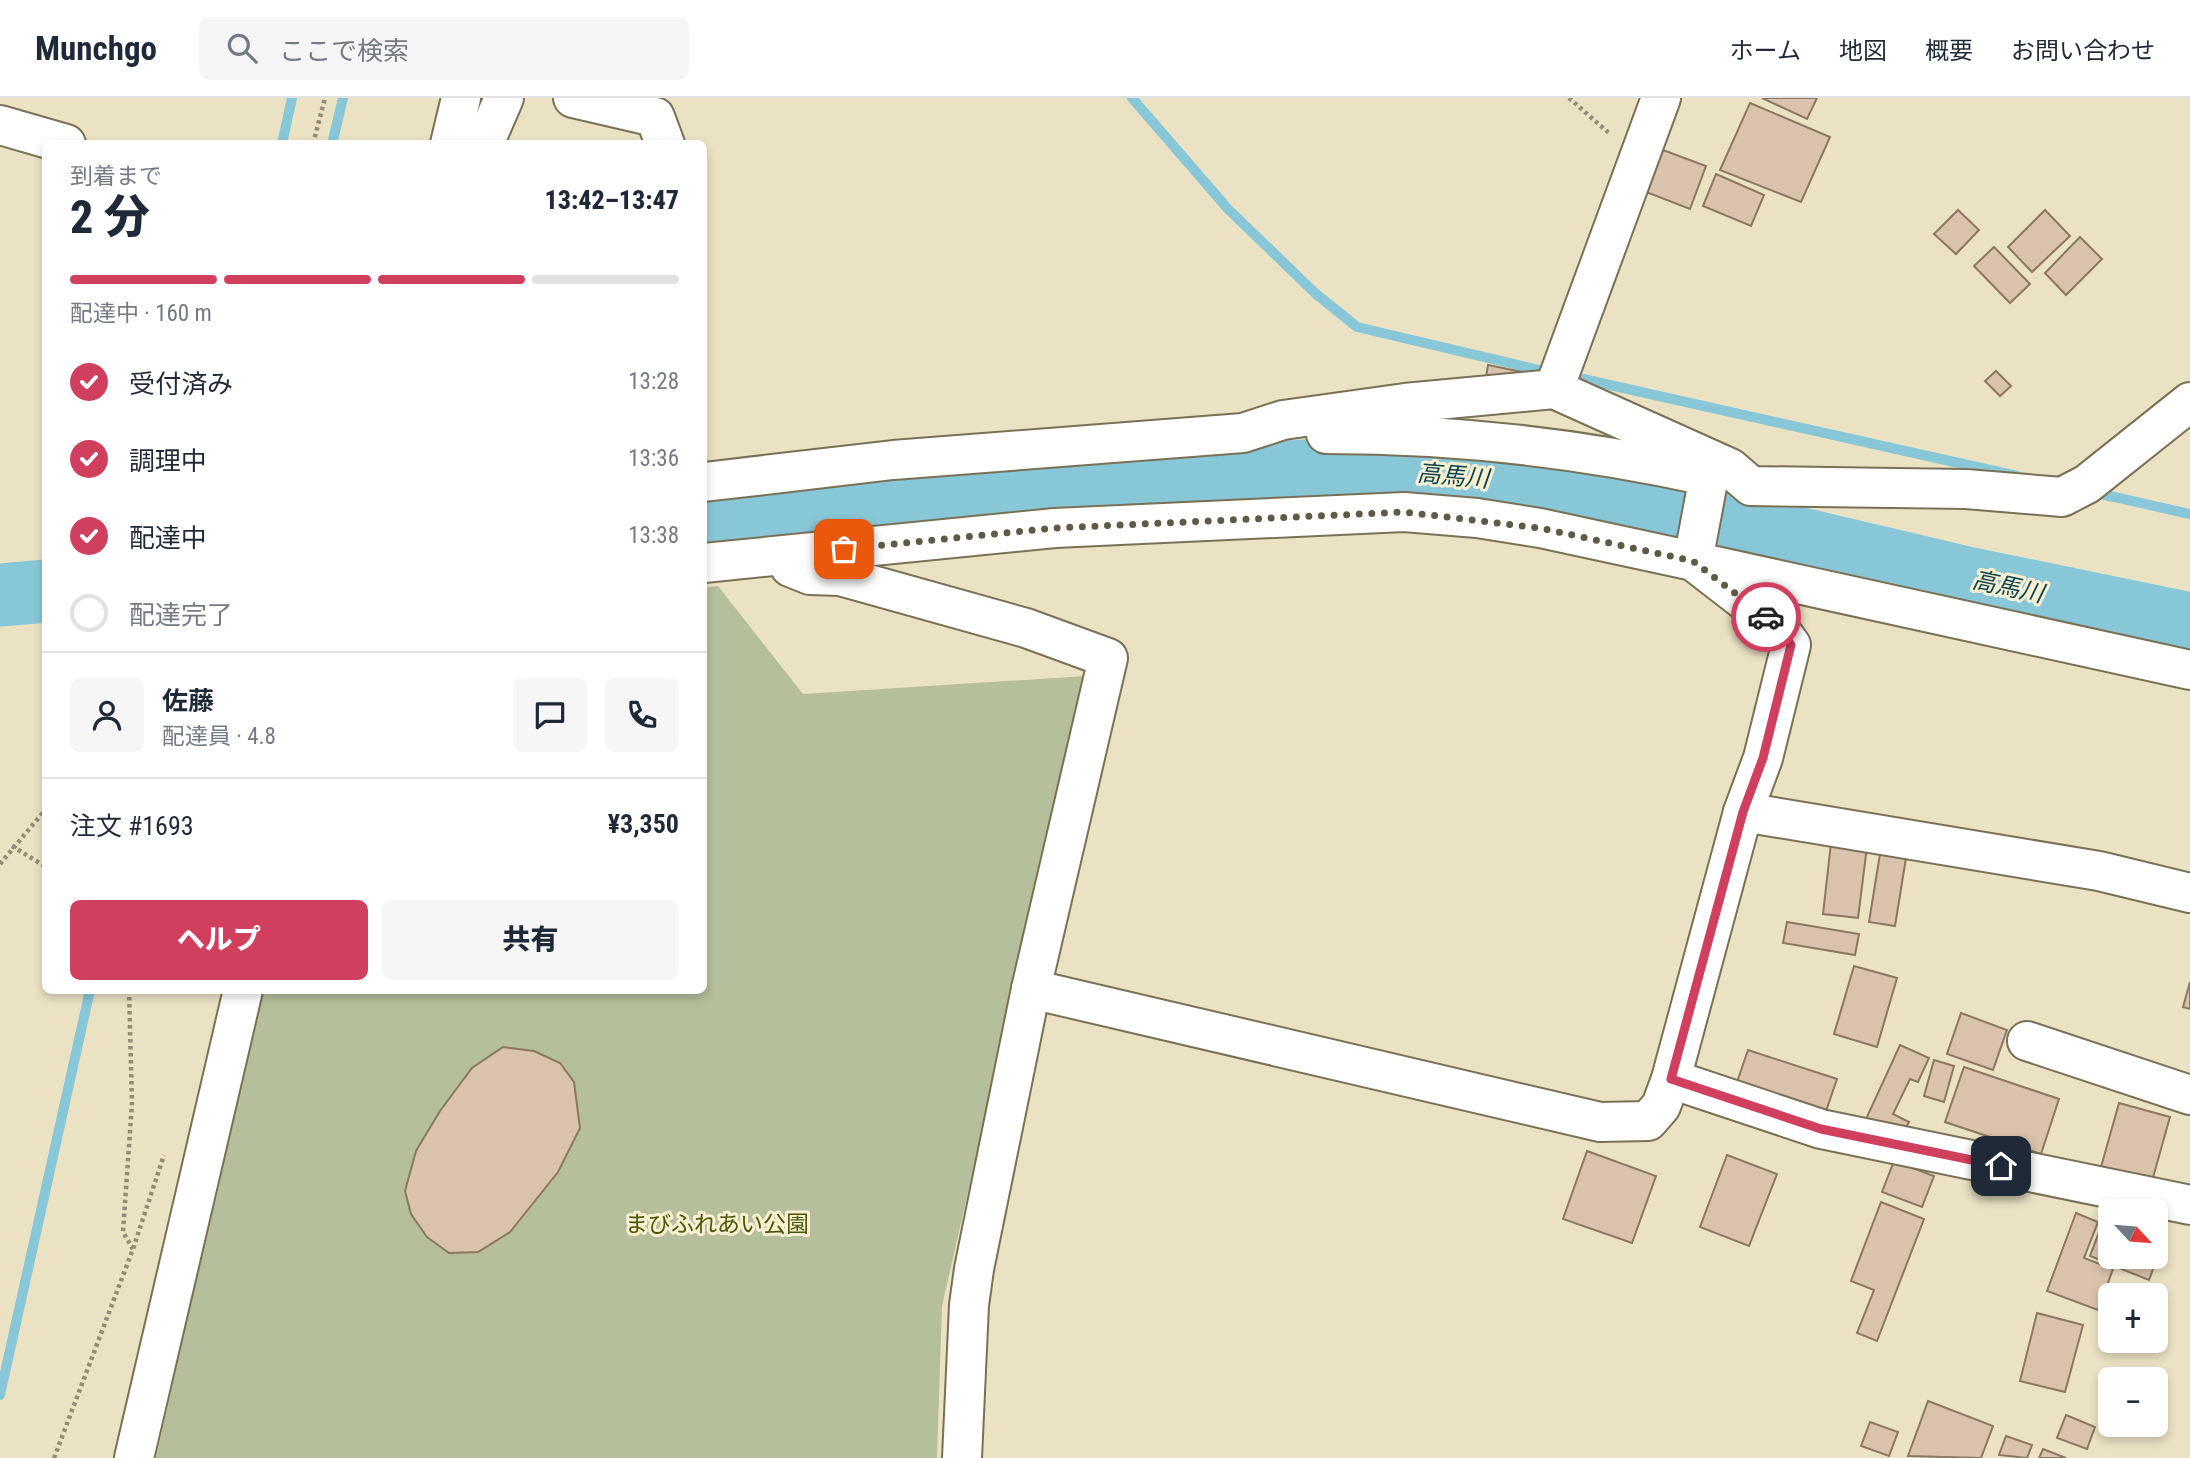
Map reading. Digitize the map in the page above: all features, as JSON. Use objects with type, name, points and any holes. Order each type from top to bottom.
[{"type":"street","points":[[451,140],[461,98]]},
{"type":"street","points":[[486,140],[504,98]]},
{"type":"street","points":[[573,98],[655,117],[664,140]]},
{"type":"street","points":[[1554,389],[1661,98]]},
{"type":"street","points":[[0,125],[52,140]]},
{"type":"street","points":[[1244,433],[1283,420],[1405,403],[1554,389],[1730,468],[1751,486]]},
{"type":"street","points":[[707,482],[893,460],[1244,433],[1468,438],[1565,450],[1707,484],[1966,489],[2062,497],[2087,484],[2190,402]]},
{"type":"street","points":[[1694,552],[1707,484]]},
{"type":"street","points":[[707,563],[1055,528],[1404,512],[1540,528],[1694,552],[2190,670]]},
{"type":"street","points":[[1031,989],[1600,1122],[1648,1121],[1661,1106],[1671,1079],[1743,812],[1763,758],[1791,645],[1777,625],[1694,552]]},
{"type":"street","points":[[765,557],[810,575],[841,576],[1026,628],[1108,658],[1031,989],[974,1269],[969,1306],[962,1458]]},
{"type":"street","points":[[1743,812],[2099,871],[2190,893]]},
{"type":"street","points":[[134,1458],[242,994]]},
{"type":"street","points":[[2027,1041],[2190,1095]]},
{"type":"street","points":[[1671,1079],[1821,1129],[2190,1205]]},
{"type":"path","points":[[314,140],[325,98]]},
{"type":"path","points":[[1569,98],[1638,157]]},
{"type":"path","points":[[0,864],[12,846],[42,813]]},
{"type":"path","points":[[12,846],[42,865]]},
{"type":"path","points":[[129,994],[131,1103],[123,1232],[133,1249]]},
{"type":"path","points":[[54,1458],[133,1249],[166,1145]]},
{"type":"green space","name":"まびふれあい公園","points":[[718,586],[803,694],[1086,676],[942,1306],[937,1458],[156,1458],[260,994],[707,994],[707,588]]},
{"type":"building","points":[[1762,98],[1817,98],[1807,119]]},
{"type":"building","points":[[1750,103],[1830,137],[1801,202],[1720,170]]},
{"type":"building","points":[[1663,150],[1706,166],[1690,209],[1646,192]]},
{"type":"building","points":[[1716,174],[1764,195],[1751,226],[1703,206]]},
{"type":"building","points":[[1958,210],[1979,230],[1956,254],[1934,234]]},
{"type":"building","points":[[2045,210],[2070,236],[2032,272],[2008,247]]},
{"type":"building","points":[[2080,237],[2102,259],[2066,295],[2045,273]]},
{"type":"building","points":[[1994,247],[2030,284],[2010,303],[1974,266]]},
{"type":"building","points":[[1488,365],[1532,374],[1486,377]]},
{"type":"building","points":[[1996,371],[2011,386],[2000,396],[1985,381]]},
{"type":"building","points":[[1831,843],[1867,847],[1858,918],[1823,914]]},
{"type":"building","points":[[1880,854],[1906,858],[1895,926],[1869,922]]},
{"type":"building","points":[[1787,922],[1859,934],[1855,955],[1783,943]]},
{"type":"building","points":[[1854,966],[1897,978],[1877,1047],[1834,1034]]},
{"type":"building","points":[[2190,982],[2190,1009],[2183,1007]]},
{"type":"building","points":[[1961,1013],[2007,1030],[1993,1070],[1947,1054]]},
{"type":"building","points":[[1900,1045],[1929,1058],[1918,1082],[1910,1079],[1893,1114],[1909,1122],[1902,1135],[1866,1119]]},
{"type":"building","points":[[503,1047],[534,1051],[560,1063],[574,1082],[580,1128],[558,1172],[510,1232],[478,1252],[449,1253],[427,1237],[411,1214],[405,1191],[416,1151],[440,1111],[472,1068]]},
{"type":"building","points":[[1748,1050],[1837,1079],[1823,1120],[1734,1091]]},
{"type":"building","points":[[1934,1060],[1954,1066],[1944,1102],[1924,1096]]},
{"type":"building","points":[[1964,1067],[2059,1099],[2041,1154],[1945,1122]]},
{"type":"building","points":[[2119,1103],[2170,1117],[2152,1181],[2101,1167]]},
{"type":"building","points":[[1587,1151],[1656,1176],[1632,1243],[1563,1219]]},
{"type":"building","points":[[1727,1155],[1777,1174],[1749,1246],[1700,1227]]},
{"type":"building","points":[[1894,1161],[1934,1176],[1922,1207],[1882,1192]]},
{"type":"building","points":[[1881,1202],[1924,1219],[1877,1341],[1857,1333],[1874,1290],[1851,1281]]},
{"type":"building","points":[[2076,1213],[2098,1222],[2084,1258],[2098,1263],[2098,1269],[2113,1269],[2108,1283],[2098,1283],[2098,1310],[2047,1291]]},
{"type":"building","points":[[2098,1235],[2098,1259],[2090,1256]]},
{"type":"building","points":[[2122,1269],[2153,1269],[2149,1280]]},
{"type":"building","points":[[2037,1313],[2083,1325],[2065,1392],[2020,1381]]},
{"type":"building","points":[[1928,1401],[1993,1426],[1981,1458],[1908,1456]]},
{"type":"building","points":[[2066,1415],[2095,1427],[2087,1449],[2057,1438]]},
{"type":"building","points":[[1870,1422],[1898,1432],[1889,1456],[1861,1446]]},
{"type":"building","points":[[2006,1436],[2032,1445],[2027,1458],[1999,1455]]},
{"type":"building","points":[[2043,1449],[2066,1458],[2039,1458]]},
{"type":"waterway","points":[[283,140],[292,98]]},
{"type":"waterway","points":[[333,140],[343,98]]},
{"type":"waterway","points":[[1132,98],[1228,209],[1315,293],[1357,327],[1539,370]]},
{"type":"waterway","points":[[1583,379],[2017,476]]},
{"type":"waterway","name":"高馬川","points":[[707,526],[1106,483],[1356,468],[1494,479],[1632,499],[1962,577],[2190,624]]},
{"type":"waterway","points":[[2101,494],[2190,514]]},
{"type":"waterway","name":"高馬川","points":[[0,595],[42,591]]},
{"type":"waterway","points":[[0,1395],[89,994]]},
{"type":"way so far","points":[[844,549],[1055,528],[1404,512],[1477,518],[1540,528],[1693,561],[1766,617]]},
{"type":"route","points":[[1766,617],[1777,625],[1791,645],[1763,758],[1743,812],[1671,1079],[1821,1129],[2001,1166]]}]
